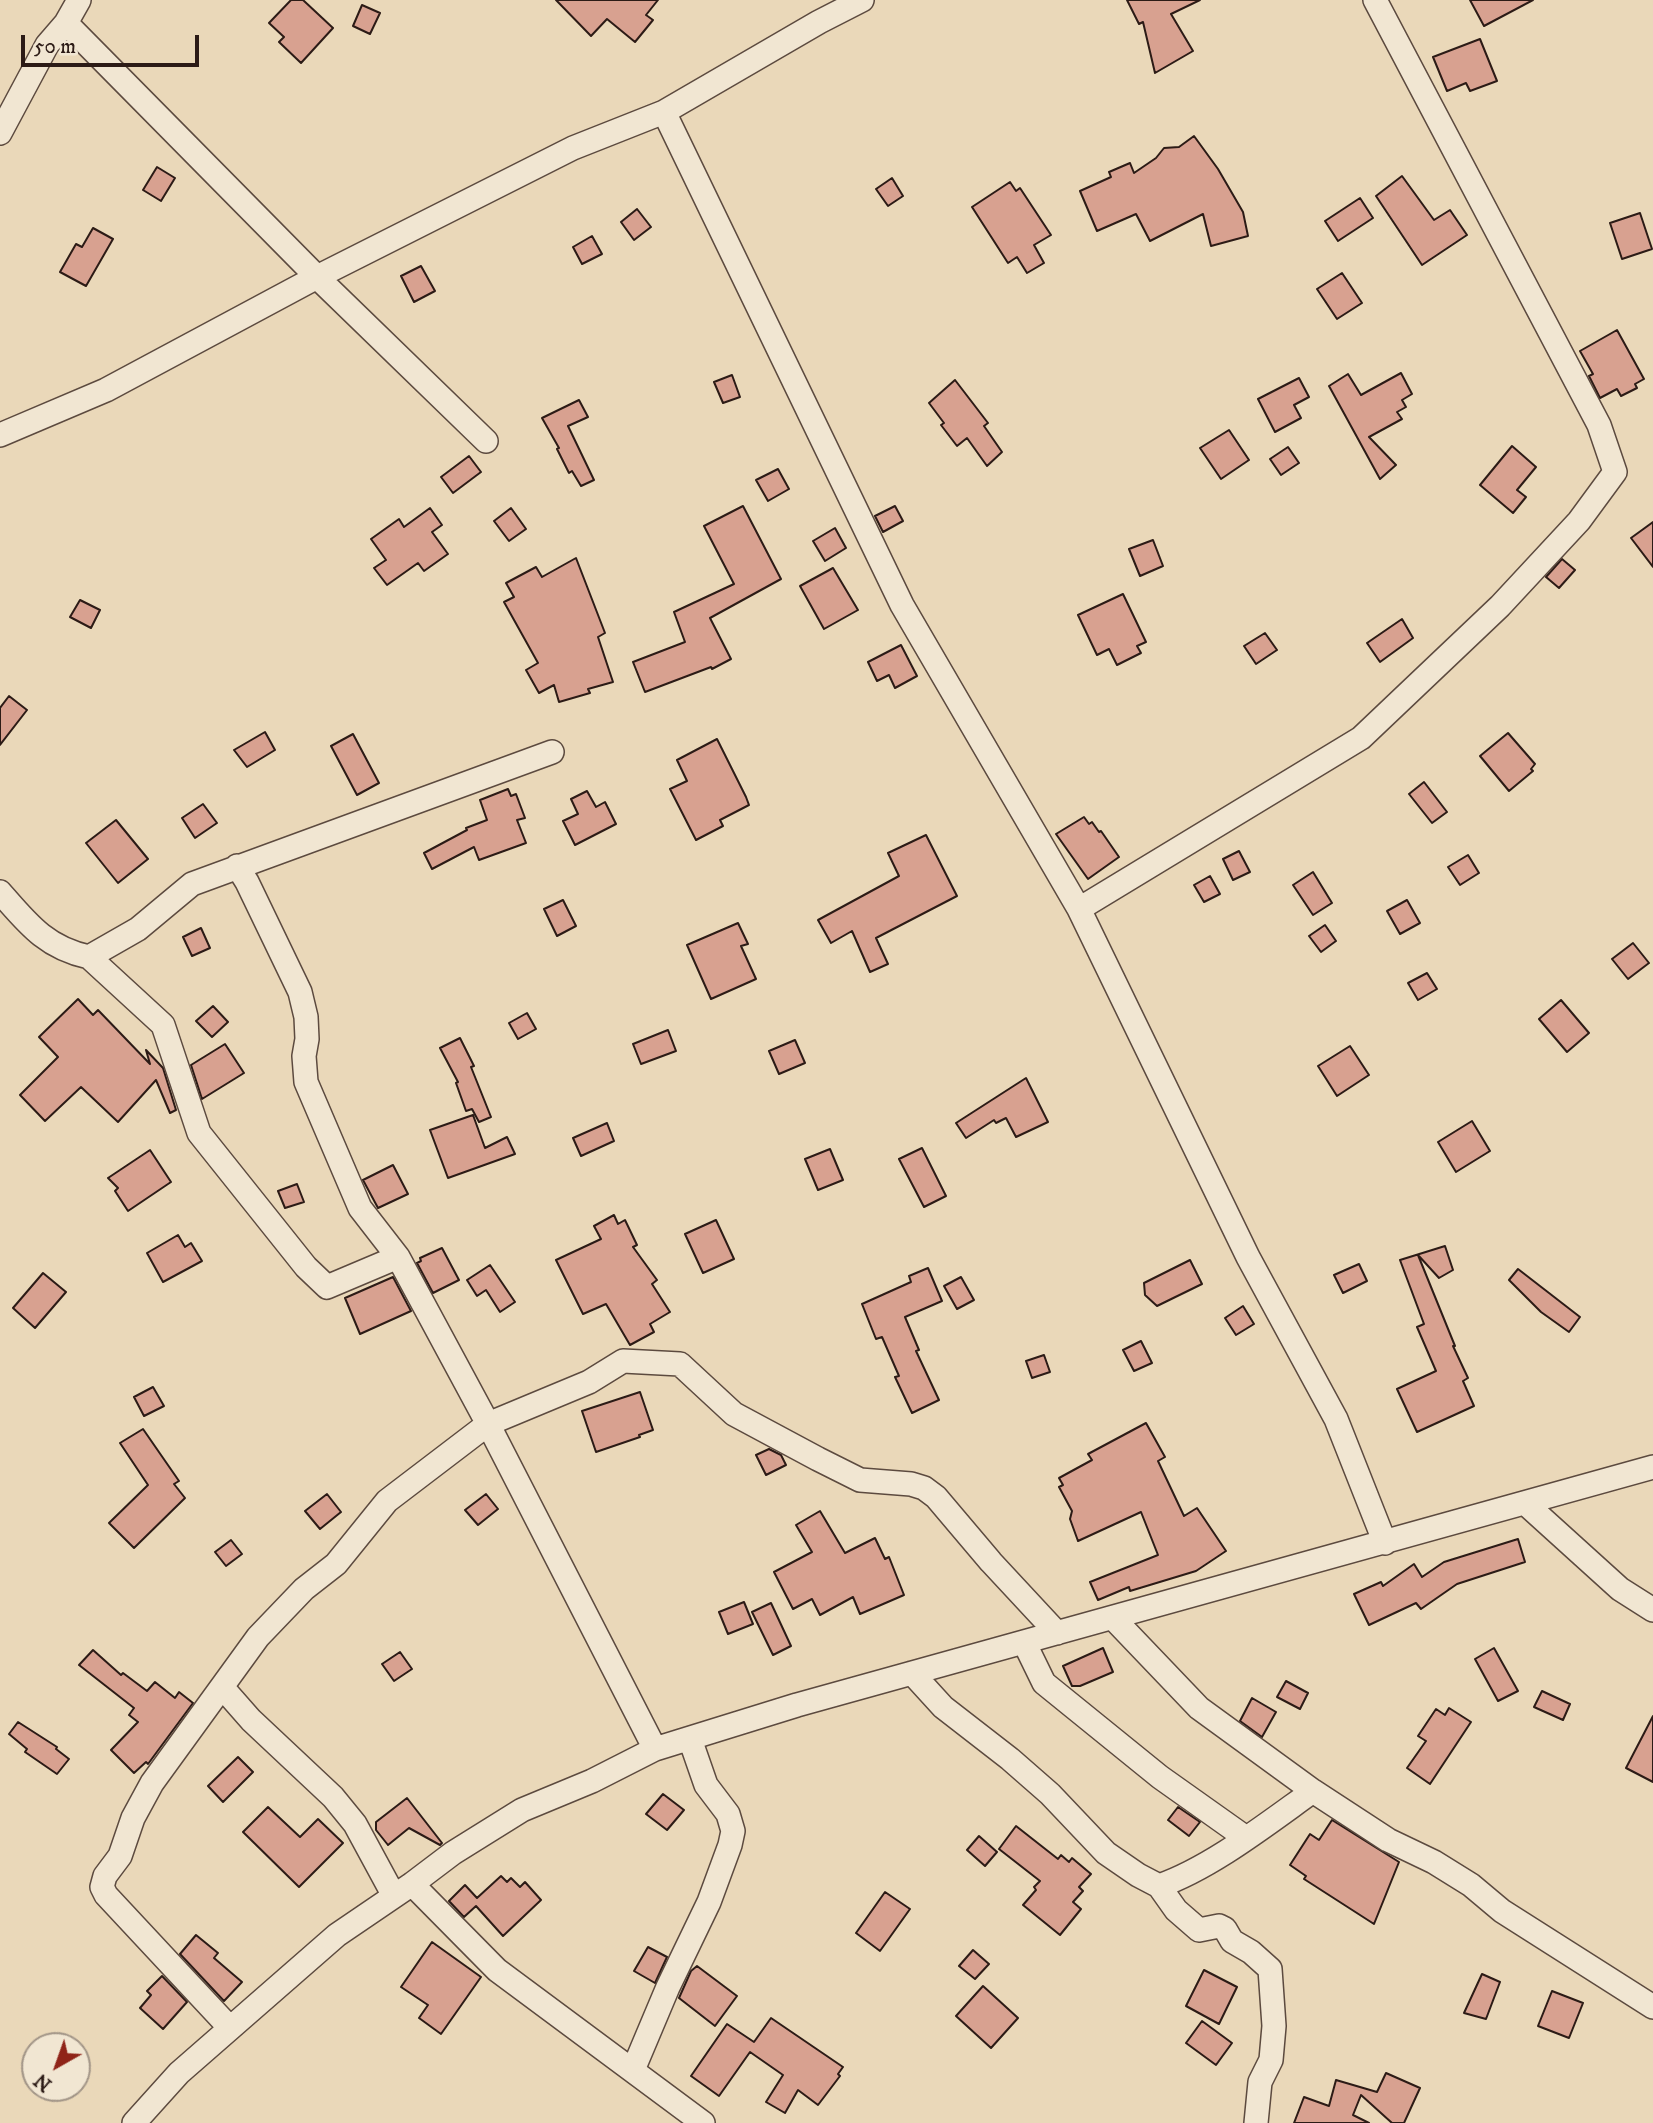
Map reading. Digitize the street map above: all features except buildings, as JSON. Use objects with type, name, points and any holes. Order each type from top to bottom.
[{"type":"street","points":[[0,133],[47,45],[66,23],[79,0]]},
{"type":"street","points":[[0,435],[107,390],[317,277],[573,148],[664,111],[862,0]]},
{"type":"street","points":[[1079,909],[1361,738],[1500,606],[1579,521],[1615,472],[1599,425],[1375,0]]},
{"type":"street","points":[[66,23],[317,277],[486,441]]},
{"type":"street","points":[[664,111],[902,605],[1079,909],[1248,1257],[1336,1419],[1385,1543]]},
{"type":"street","points":[[89,957],[138,929],[192,884],[552,752]]},
{"type":"street","points":[[237,866],[300,992],[306,1017],[306,1082],[360,1208],[398,1257],[488,1424],[655,1749]]},
{"type":"street","points":[[0,892],[32,928],[49,942],[89,957],[163,1025],[199,1133],[306,1267],[327,1287],[398,1257]]},
{"type":"street","points":[[230,2028],[113,1903],[102,1886],[105,1877],[120,1856],[133,1818],[152,1783],[258,1637],[304,1589],[336,1564],[387,1501],[488,1424],[589,1382],[623,1361],[680,1364],[734,1414],[860,1480],[911,1484],[924,1488],[936,1497],[991,1562],[1057,1633]]},
{"type":"street","points":[[145,2119],[179,2073],[337,1935],[453,1853],[522,1810],[592,1781],[655,1749],[797,1705],[1653,1467]]},
{"type":"street","points":[[1525,1503],[1620,1588],[1653,1610]]},
{"type":"street","points":[[1113,1618],[1199,1708],[1313,1791],[1388,1840],[1434,1862],[1471,1885],[1502,1911],[1653,2007]]},
{"type":"street","points":[[1024,1642],[1044,1683],[1160,1777],[1246,1838]]},
{"type":"street","points":[[912,1673],[943,1707],[1050,1794],[1106,1853],[1159,1886],[1192,1925],[1199,1930],[1219,1926],[1225,1929],[1232,1941],[1251,1952],[1270,1969],[1274,2026],[1270,2060],[1260,2082],[1256,2123]]},
{"type":"street","points":[[222,1687],[251,1720],[333,1797],[403,1890],[497,1970],[703,2123]]},
{"type":"street","points":[[633,2070],[668,1987],[709,1902],[733,1830],[728,1814],[706,1785],[690,1739]]},
{"type":"street","points":[[1159,1886],[1175,1880],[1246,1838],[1313,1791]]}]
